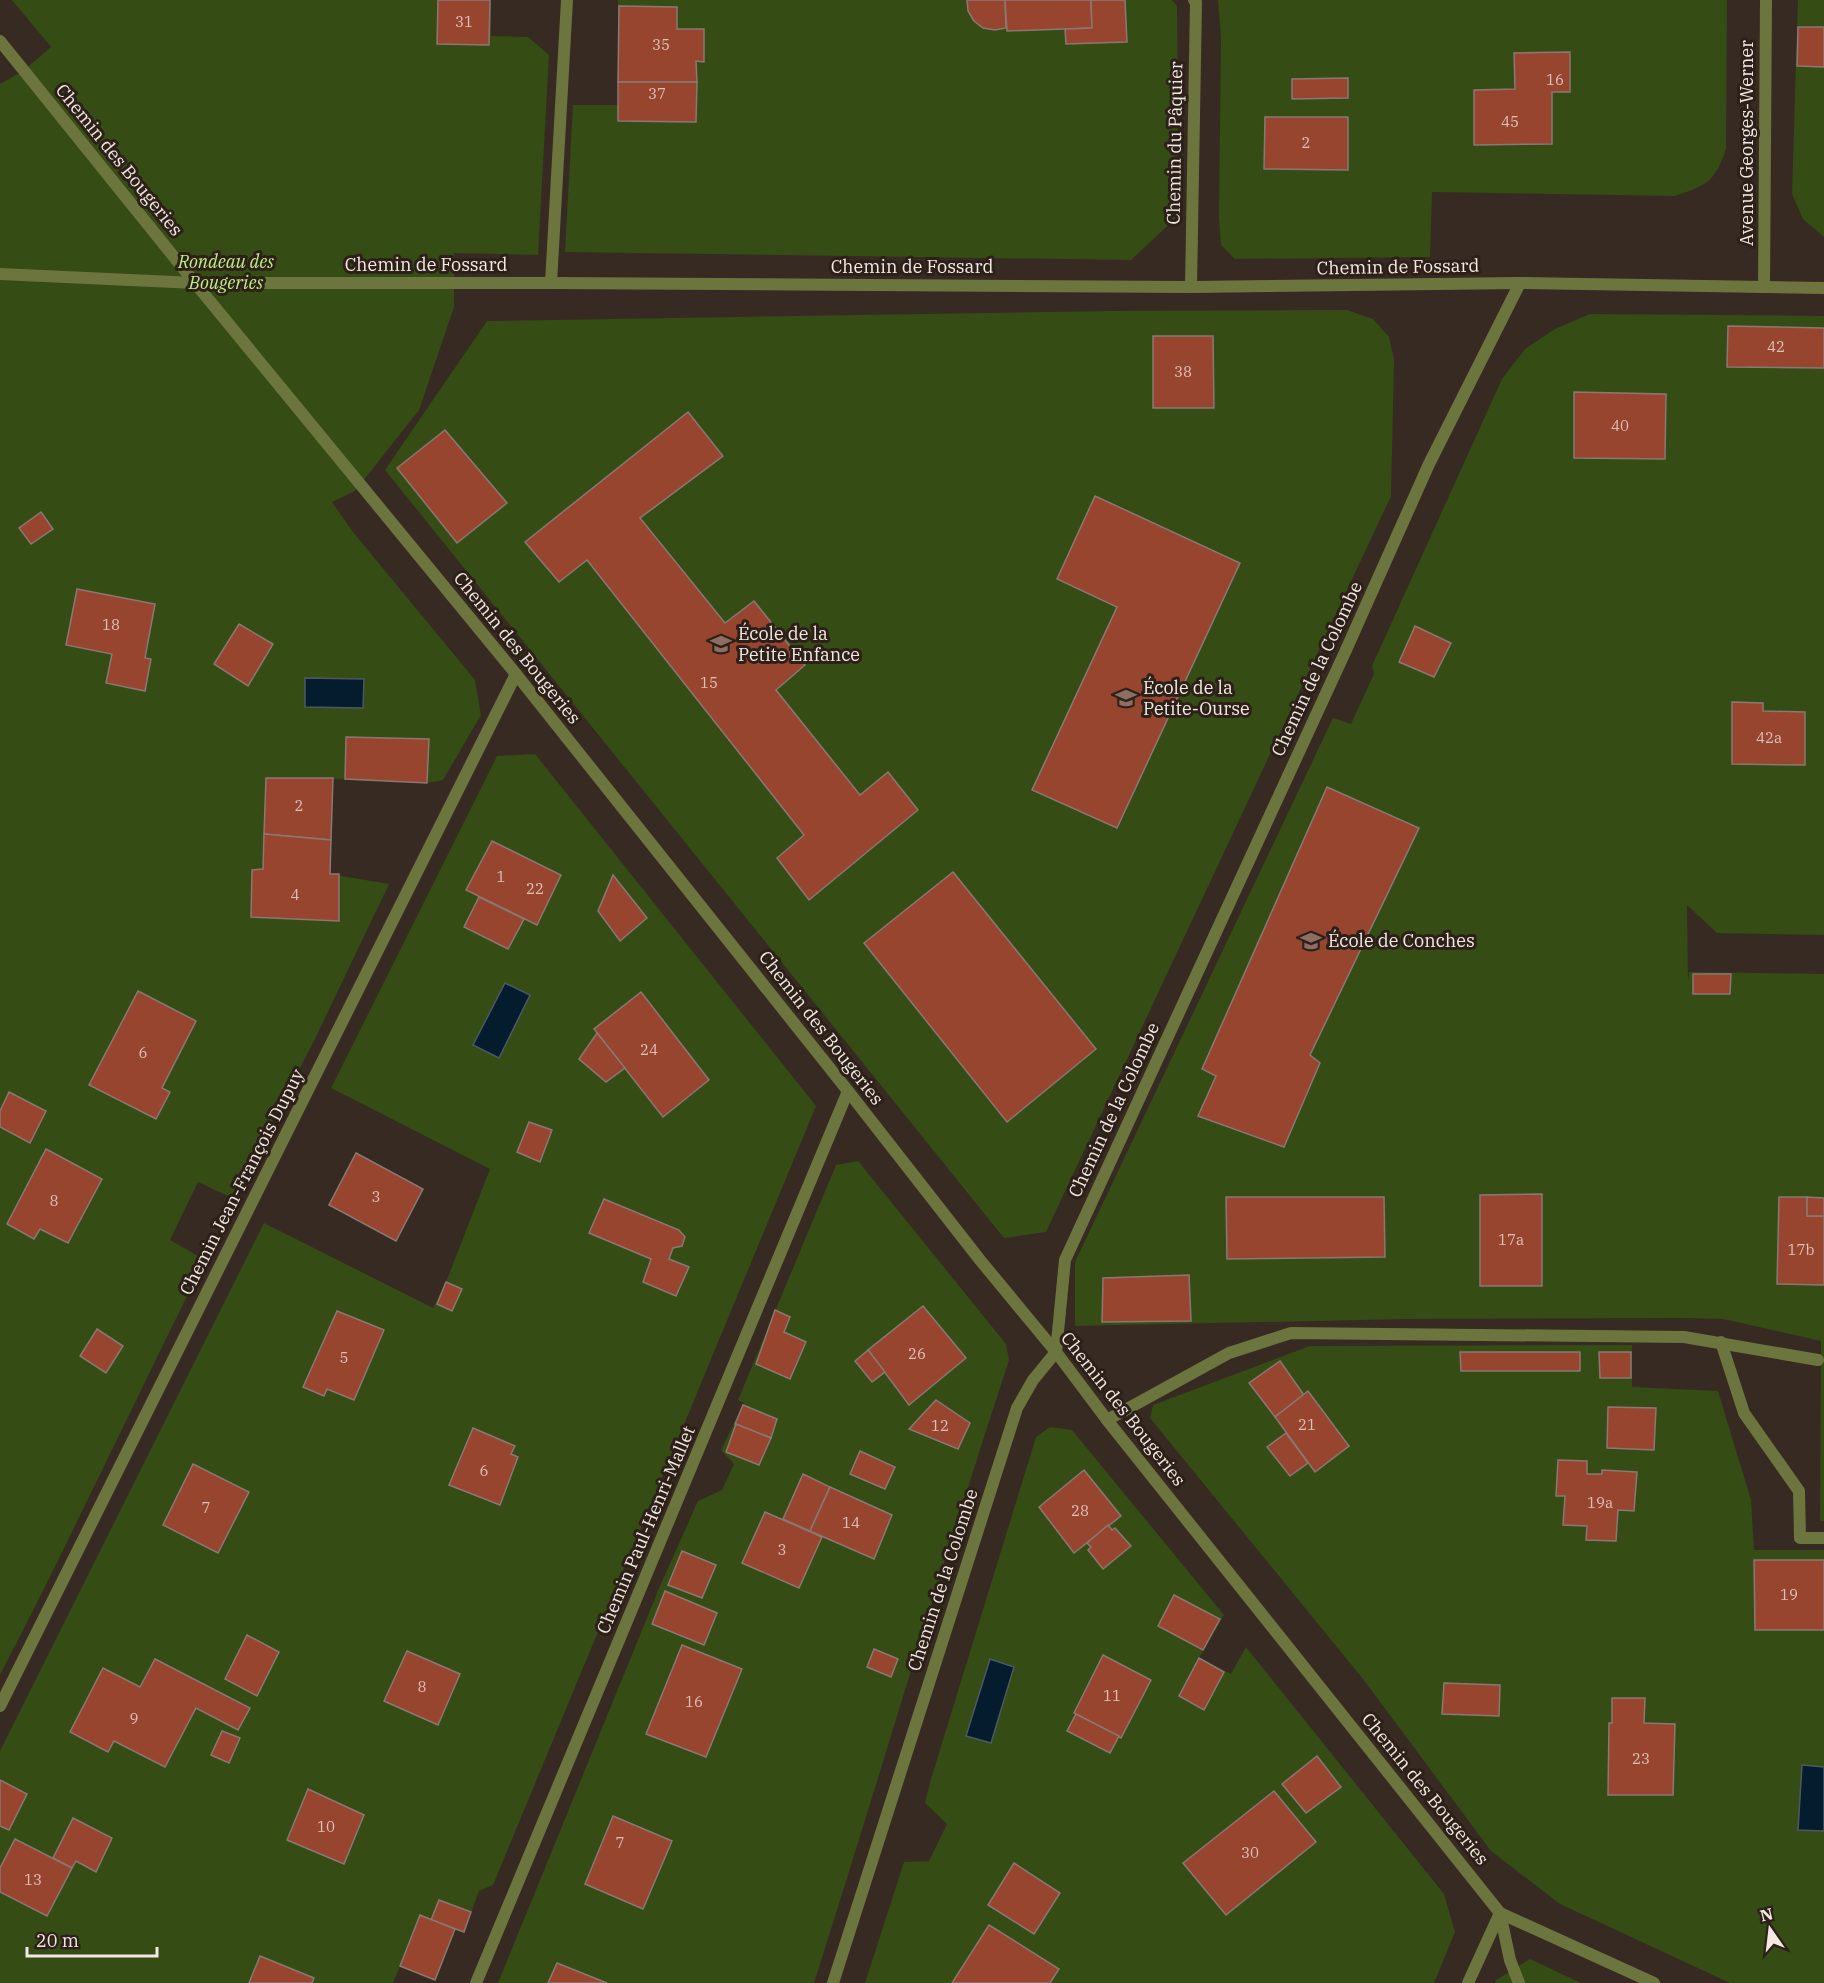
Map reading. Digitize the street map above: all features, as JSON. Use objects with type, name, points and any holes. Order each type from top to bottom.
[{"type":"street","points":[[551,283],[567,0]]},
{"type":"street","name":"Chemin du Pâquier","points":[[1191,287],[1196,2],[1194,0]]},
{"type":"street","name":"Avenue Georges-Werner","points":[[1764,287],[1766,0]]},
{"type":"street","name":"Chemin des Bougeries","points":[[0,41],[516,674],[1500,1913],[1654,1983]]},
{"type":"street","name":"Chemin de Fossard","points":[[0,274],[195,283],[1191,287],[1520,283],[1824,288]]},
{"type":"street","name":"Chemin de la Colombe","points":[[833,1983],[1017,1408],[1033,1380],[1056,1352],[1065,1260],[1346,650],[1429,464],[1520,283]]},
{"type":"street","name":"Chemin Jean-François Dupuy","points":[[0,1706],[516,674]]},
{"type":"street","name":"Chemin Paul-Henri-Mallet","points":[[476,1983],[848,1091]]},
{"type":"street","points":[[1107,1420],[1229,1353],[1291,1333],[1684,1337],[1818,1360]]},
{"type":"street","points":[[1721,1342],[1744,1413],[1799,1491],[1800,1538],[1824,1538]]},
{"type":"street","points":[[1468,1983],[1500,1913]]},
{"type":"street","points":[[1500,1913],[1510,1960],[1519,1983]]},
{"type":"green space","name":"Rondeau des Bougeries","points":[[12,0],[491,0],[491,36],[528,37],[549,55],[538,255],[454,253],[454,307],[419,410],[355,491],[332,502],[353,532],[475,680],[481,715],[443,780],[427,783],[333,779],[330,874],[389,884],[314,1041],[232,1198],[198,1182],[170,1240],[205,1260],[0,1675],[0,84],[23,71],[51,47]]},
{"type":"green space","points":[[618,0],[1172,0],[1177,6],[1179,215],[1131,260],[565,252],[573,105],[618,105]]},
{"type":"green space","points":[[1218,0],[1727,0],[1726,149],[1718,169],[1708,181],[1695,189],[1675,196],[1432,192],[1430,257],[1235,259],[1221,245],[1219,218],[1221,37]]},
{"type":"green space","points":[[1798,0],[1824,0],[1824,237],[1803,219],[1792,194]]},
{"type":"green space","points":[[1347,310],[1373,319],[1389,337],[1394,360],[1391,496],[1046,1232],[1004,1238],[385,470],[487,321],[1109,311]]},
{"type":"green space","points":[[1590,314],[1824,316],[1824,935],[1717,933],[1687,905],[1688,980],[1689,972],[1824,974],[1824,1521],[1820,1521],[1821,1341],[1723,1319],[1684,1318],[1406,1319],[1075,1326],[1075,1262],[1333,718],[1351,724],[1374,674],[1372,666],[1502,379],[1525,349],[1555,329]]},
{"type":"green space","points":[[535,754],[816,1106],[493,1885],[479,1891],[464,1932],[455,1930],[435,1980],[400,1966],[393,1983],[0,1983],[0,1751],[264,1223],[433,1308],[446,1282],[490,1169],[331,1088],[497,756]]},
{"type":"green space","points":[[858,1161],[1006,1344],[1009,1360],[814,1983],[498,1983],[660,1586],[698,1501],[722,1490],[734,1464],[721,1450],[744,1403],[738,1400],[836,1165]]},
{"type":"green space","points":[[1632,1345],[1632,1387],[1718,1391],[1751,1500],[1754,1550],[1824,1550],[1824,1983],[1730,1983],[1560,1904],[1491,1851],[1363,1679],[1150,1418],[1153,1405],[1310,1346]]},
{"type":"green space","points":[[1050,1427],[1072,1430],[1224,1615],[1199,1658],[1231,1674],[1246,1647],[1444,1894],[1455,1932],[1434,1983],[865,1983],[904,1862],[929,1861],[947,1824],[925,1803],[931,1779],[1036,1437]]},
{"type":"green space","points":[[1530,1959],[1581,1983],[1495,1983],[1496,1980]]},
{"type":"water","points":[[305,678],[364,679],[363,708],[305,707]]},
{"type":"water","points":[[505,983],[530,995],[499,1058],[473,1045]]},
{"type":"water","points":[[990,1659],[1014,1667],[991,1743],[966,1736]]},
{"type":"water","points":[[1802,1765],[1824,1767],[1824,1831],[1798,1830]]},
{"type":"building","points":[[438,0],[490,0],[489,45],[437,44]]},
{"type":"building","points":[[967,0],[1005,0],[1006,28],[995,30],[983,28],[974,21],[968,11]]},
{"type":"building","points":[[1005,0],[1091,0],[1092,28],[1007,31]]},
{"type":"building","points":[[1091,0],[1125,0],[1127,42],[1066,44],[1065,29],[1092,28]]},
{"type":"building","points":[[619,6],[677,7],[677,29],[704,29],[704,62],[696,61],[697,82],[618,82]]},
{"type":"building","points":[[1798,27],[1824,27],[1824,67],[1797,66]]},
{"type":"building","points":[[1570,52],[1570,92],[1552,92],[1552,144],[1474,145],[1474,90],[1515,89],[1514,53]]},
{"type":"building","points":[[1348,78],[1348,98],[1292,99],[1292,79]]},
{"type":"building","points":[[618,82],[697,82],[696,122],[618,121]]},
{"type":"building","points":[[1265,117],[1348,117],[1348,170],[1264,169]]},
{"type":"building","points":[[1728,326],[1824,328],[1824,368],[1727,367]]},
{"type":"building","points":[[1153,336],[1213,336],[1214,408],[1153,408]]},
{"type":"building","points":[[1574,392],[1666,394],[1665,459],[1574,458]]},
{"type":"building","name":"École de la Petite Enfance","points":[[688,412],[723,456],[640,518],[725,623],[754,601],[805,665],[776,690],[860,795],[888,772],[918,810],[809,900],[777,858],[804,835],[587,560],[559,582],[525,542]]},
{"type":"building","points":[[445,430],[507,503],[457,543],[397,468]]},
{"type":"building","name":"École de la Petite-Ourse","points":[[1095,496],[1240,563],[1117,828],[1032,790],[1117,607],[1057,579]]},
{"type":"building","points":[[41,512],[53,529],[31,544],[19,528]]},
{"type":"building","points":[[77,589],[155,604],[145,658],[151,659],[145,691],[106,683],[112,654],[66,645]]},
{"type":"building","points":[[239,624],[273,644],[248,686],[214,664]]},
{"type":"building","points":[[1415,626],[1451,643],[1434,677],[1399,662]]},
{"type":"building","points":[[1732,702],[1763,703],[1763,711],[1805,712],[1805,765],[1732,764]]},
{"type":"building","points":[[346,737],[429,739],[427,783],[345,779]]},
{"type":"building","points":[[266,778],[333,778],[331,840],[264,834]]},
{"type":"building","name":"École de Conches","points":[[1327,787],[1419,828],[1310,1055],[1320,1063],[1284,1147],[1198,1116],[1216,1076],[1202,1069]]},
{"type":"building","points":[[264,834],[331,840],[330,874],[339,874],[339,921],[251,917],[252,870],[263,869]]},
{"type":"building","points":[[492,841],[561,875],[537,925],[466,890]]},
{"type":"building","points":[[953,872],[1096,1049],[1007,1122],[864,943]]},
{"type":"building","points":[[613,875],[647,918],[620,941],[598,911]]},
{"type":"building","points":[[479,897],[524,919],[508,949],[464,927]]},
{"type":"building","points":[[1693,974],[1731,974],[1730,994],[1693,994]]},
{"type":"building","points":[[138,991],[196,1021],[162,1088],[170,1092],[156,1119],[89,1085]]},
{"type":"building","points":[[641,992],[709,1080],[663,1117],[594,1029]]},
{"type":"building","points":[[597,1033],[625,1068],[606,1082],[579,1059]]},
{"type":"building","points":[[9,1092],[46,1111],[30,1143],[0,1127],[0,1111]]},
{"type":"building","points":[[529,1122],[552,1130],[540,1162],[517,1152]]},
{"type":"building","points":[[46,1149],[102,1179],[68,1243],[40,1229],[34,1239],[7,1224]]},
{"type":"building","points":[[356,1153],[423,1189],[396,1241],[329,1205]]},
{"type":"building","points":[[1542,1194],[1542,1286],[1480,1286],[1480,1195]]},
{"type":"building","points":[[1226,1197],[1384,1197],[1385,1257],[1227,1259]]},
{"type":"building","points":[[1779,1197],[1807,1197],[1807,1216],[1824,1216],[1824,1285],[1777,1284]]},
{"type":"building","points":[[1807,1197],[1824,1198],[1824,1216],[1807,1216]]},
{"type":"building","points":[[604,1199],[679,1230],[685,1237],[682,1246],[673,1248],[669,1259],[689,1267],[676,1296],[643,1282],[651,1259],[589,1233]]},
{"type":"building","points":[[1189,1275],[1191,1321],[1102,1322],[1103,1278]]},
{"type":"building","points":[[446,1282],[462,1289],[452,1311],[437,1304]]},
{"type":"building","points":[[923,1306],[966,1358],[909,1405],[868,1350]]},
{"type":"building","points":[[775,1310],[790,1317],[784,1332],[806,1342],[790,1379],[756,1364]]},
{"type":"building","points":[[337,1311],[384,1330],[354,1400],[327,1389],[324,1396],[303,1387]]},
{"type":"building","points":[[97,1329],[123,1346],[106,1373],[80,1356]]},
{"type":"building","points":[[868,1350],[885,1372],[872,1382],[855,1361]]},
{"type":"building","points":[[1460,1352],[1580,1352],[1580,1371],[1461,1371]]},
{"type":"building","points":[[1599,1352],[1631,1352],[1631,1378],[1600,1378]]},
{"type":"building","points":[[1280,1361],[1304,1395],[1275,1417],[1249,1383]]},
{"type":"building","points":[[1308,1391],[1349,1446],[1315,1472],[1275,1417]]},
{"type":"building","points":[[936,1400],[970,1423],[958,1449],[909,1429]]},
{"type":"building","points":[[743,1405],[777,1419],[771,1438],[735,1424]]},
{"type":"building","points":[[1608,1407],[1656,1408],[1654,1450],[1607,1448]]},
{"type":"building","points":[[736,1424],[771,1438],[759,1465],[726,1452]]},
{"type":"building","points":[[473,1428],[515,1446],[511,1454],[518,1457],[500,1505],[449,1485]]},
{"type":"building","points":[[1286,1433],[1308,1463],[1290,1476],[1267,1447]]},
{"type":"building","points":[[860,1451],[895,1467],[885,1489],[850,1474]]},
{"type":"building","points":[[1558,1460],[1587,1461],[1587,1474],[1602,1474],[1602,1470],[1637,1472],[1634,1511],[1618,1510],[1616,1541],[1586,1540],[1587,1526],[1563,1525],[1565,1496],[1556,1496]]},
{"type":"building","points":[[193,1464],[249,1492],[218,1553],[163,1525]]},
{"type":"building","points":[[1084,1470],[1121,1516],[1074,1553],[1039,1507]]},
{"type":"building","points":[[803,1474],[830,1487],[810,1531],[783,1519]]},
{"type":"building","points":[[830,1487],[892,1515],[874,1559],[810,1531]]},
{"type":"building","points":[[765,1512],[822,1537],[799,1588],[742,1563]]},
{"type":"building","points":[[1108,1525],[1112,1530],[1115,1528],[1131,1546],[1103,1569],[1088,1550],[1091,1547],[1087,1543]]},
{"type":"building","points":[[682,1551],[716,1565],[702,1598],[668,1585]]},
{"type":"building","points":[[1754,1560],[1824,1560],[1824,1630],[1755,1630]]},
{"type":"building","points":[[665,1591],[717,1613],[704,1645],[652,1624]]},
{"type":"building","points":[[1174,1595],[1220,1619],[1203,1650],[1158,1626]]},
{"type":"building","points":[[247,1635],[279,1652],[257,1696],[225,1679]]},
{"type":"building","points":[[682,1645],[742,1669],[706,1757],[646,1734]]},
{"type":"building","points":[[874,1649],[898,1659],[891,1677],[867,1667]]},
{"type":"building","points":[[407,1651],[460,1674],[438,1725],[384,1701]]},
{"type":"building","points":[[1103,1655],[1151,1680],[1121,1738],[1074,1713]]},
{"type":"building","points":[[1199,1658],[1224,1672],[1204,1710],[1179,1696]]},
{"type":"building","points":[[155,1659],[250,1708],[238,1730],[196,1708],[165,1767],[114,1741],[108,1752],[70,1732],[103,1668],[140,1687]]},
{"type":"building","points":[[1444,1683],[1500,1685],[1499,1716],[1442,1714]]},
{"type":"building","points":[[1612,1698],[1645,1698],[1644,1723],[1675,1724],[1673,1795],[1608,1795],[1609,1723],[1612,1723]]},
{"type":"building","points":[[1076,1714],[1119,1736],[1110,1753],[1067,1731]]},
{"type":"building","points":[[222,1731],[240,1738],[229,1763],[211,1755]]},
{"type":"building","points":[[1317,1756],[1341,1787],[1306,1813],[1282,1784]]},
{"type":"building","points":[[0,1780],[27,1794],[9,1830],[0,1826]]},
{"type":"building","points":[[308,1789],[364,1815],[344,1864],[287,1840]]},
{"type":"building","points":[[1274,1791],[1316,1842],[1226,1915],[1183,1863]]},
{"type":"building","points":[[613,1816],[672,1841],[643,1909],[585,1884]]},
{"type":"building","points":[[73,1818],[112,1838],[96,1872],[76,1861],[72,1868],[53,1858]]},
{"type":"building","points":[[15,1839],[72,1868],[47,1916],[0,1892],[0,1868]]},
{"type":"building","points":[[1014,1863],[1060,1893],[1034,1934],[988,1905]]},
{"type":"building","points":[[439,1900],[471,1912],[464,1932],[431,1920]]},
{"type":"building","points":[[420,1915],[455,1929],[435,1980],[400,1966]]},
{"type":"building","points":[[989,1925],[1059,1969],[1050,1983],[952,1983]]},
{"type":"building","points":[[260,1956],[314,1978],[312,1983],[249,1983]]},
{"type":"building","points":[[557,1963],[607,1983],[548,1983]]},
{"type":"place","name":"École de la Petite Enfance","points":[[721,644]]},
{"type":"place","name":"École de la Petite-Ourse","points":[[1126,698]]},
{"type":"place","name":"École de Conches","points":[[1311,941]]}]
